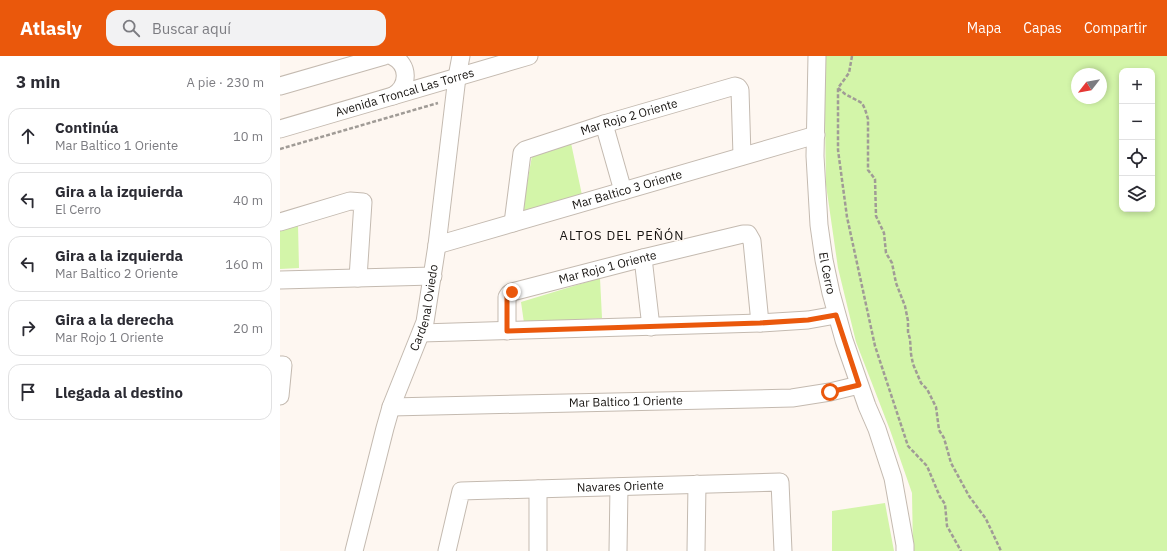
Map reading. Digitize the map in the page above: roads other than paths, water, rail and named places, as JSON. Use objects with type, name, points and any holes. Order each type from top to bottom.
[{"type":"street","points":[[280,86],[355,60],[384,56]]},
{"type":"street","points":[[392,56],[400,61],[403,66],[405,78],[401,89],[393,96]]},
{"type":"street","name":"Cardenal Oviedo","points":[[354,551],[391,407],[422,333],[429,306],[454,99],[461,56]]},
{"type":"street","name":"Avenida Troncal Las Torres","points":[[280,129],[529,56]]},
{"type":"street","name":"El Cerro","points":[[817,56],[816,170],[819,225],[824,260],[836,315],[859,385],[877,430],[893,478],[905,551]]},
{"type":"street","name":"Mar Rojo 2 Oriente","points":[[513,223],[522,153],[525,150],[604,124],[735,86],[738,87],[740,95],[742,156]]},
{"type":"street","points":[[604,124],[623,191]]},
{"type":"street","name":"Mar Baltico 3 Oriente","points":[[437,245],[816,134]]},
{"type":"street","points":[[280,222],[350,201],[363,202],[358,278]]},
{"type":"street","name":"Mar Rojo 1 Oriente","points":[[507,331],[507,297],[509,294],[643,258],[743,234],[748,234],[752,241],[760,323]]},
{"type":"street","points":[[643,258],[651,326]]},
{"type":"street","points":[[280,280],[433,276]]},
{"type":"street","points":[[422,333],[760,323],[808,320],[836,315]]},
{"type":"street","points":[[280,366],[284,366],[280,396]]},
{"type":"street","name":"Mar Baltico 1 Oriente","points":[[391,407],[792,398],[830,392],[859,385]]},
{"type":"street","name":"Navares Oriente","points":[[447,551],[461,491],[780,482],[783,551]]},
{"type":"street","points":[[696,551],[697,484]]},
{"type":"street","points":[[618,551],[619,487]]},
{"type":"street","points":[[538,489],[538,551]]},
{"type":"district","name":"ALTOS DEL PEÑÓN","points":[[622,235]]}]
